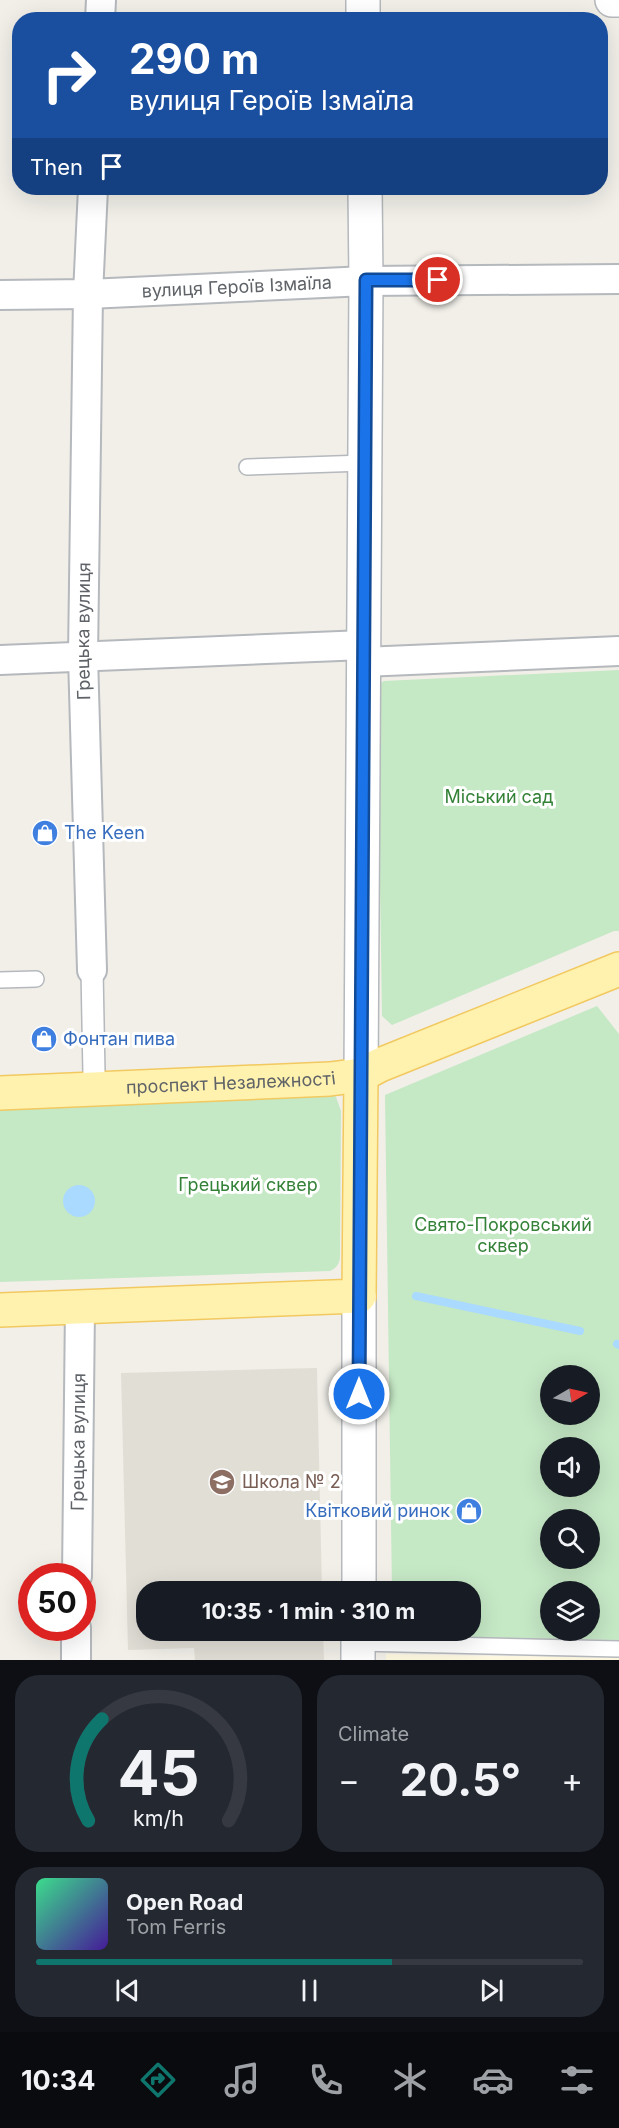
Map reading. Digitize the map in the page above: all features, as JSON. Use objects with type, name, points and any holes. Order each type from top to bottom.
[{"type":"main road","name":"проспект Незалежності","points":[[0,1093],[318,1080],[361,1075],[380,1065],[619,969]]},
{"type":"main road","points":[[0,1310],[359,1296],[361,1075]]},
{"type":"street","points":[[612,0],[619,0]]},
{"type":"street","name":"Грецька вулиця","points":[[93,195],[88,294],[83,656],[94,1074]]},
{"type":"street","points":[[361,1075],[365,195]]},
{"type":"street","name":"вулиця Героїв Ізмаїла","points":[[0,295],[88,294],[366,280],[619,279]]},
{"type":"street","points":[[0,660],[83,656],[619,651]]},
{"type":"street","points":[[359,1296],[359,1581]]},
{"type":"street","name":"Грецька вулиця","points":[[77,1563],[80,1308]]},
{"type":"street","points":[[76,1641],[76,1660]]},
{"type":"lane","points":[[247,467],[364,463]]},
{"type":"lane","points":[[0,980],[36,979]]},
{"type":"lane","points":[[358,1644],[619,1649]]},
{"type":"shaded area","name":"Школа № 2","points":[[317,1368],[322,1581],[136,1581],[136,1641],[323,1641],[324,1660],[195,1660],[194,1648],[128,1650],[121,1373]]},
{"type":"shaded area","points":[[386,1654],[619,1658],[619,1660],[386,1660]]},
{"type":"green space","name":"Міський сад","points":[[619,670],[619,931],[614,931],[392,1025],[382,1016],[377,685],[384,681]]},
{"type":"green space","name":"Свято-Покровський сквер","points":[[597,1006],[619,1034],[619,1640],[600,1640],[600,1581],[540,1581],[540,1639],[481,1638],[481,1581],[392,1581],[385,1095]]},
{"type":"green space","name":"Грецький сквер","points":[[331,1092],[336,1097],[341,1111],[340,1257],[338,1264],[330,1271],[0,1282],[0,1106]]},
{"type":"water","points":[[79,1185],[90,1190],[95,1201],[90,1212],[79,1217],[68,1212],[63,1201],[68,1190]]},
{"type":"waterway","points":[[416,1296],[580,1331]]},
{"type":"place","name":"The Keen","points":[[45,833]]},
{"type":"place","name":"Фонтан пива","points":[[44,1039]]},
{"type":"place","name":"Школа № 2","points":[[222,1482]]},
{"type":"place","name":"Квітковий ринок","points":[[469,1511]]},
{"type":"route","points":[[359,1394],[366,280],[438,280]]}]
